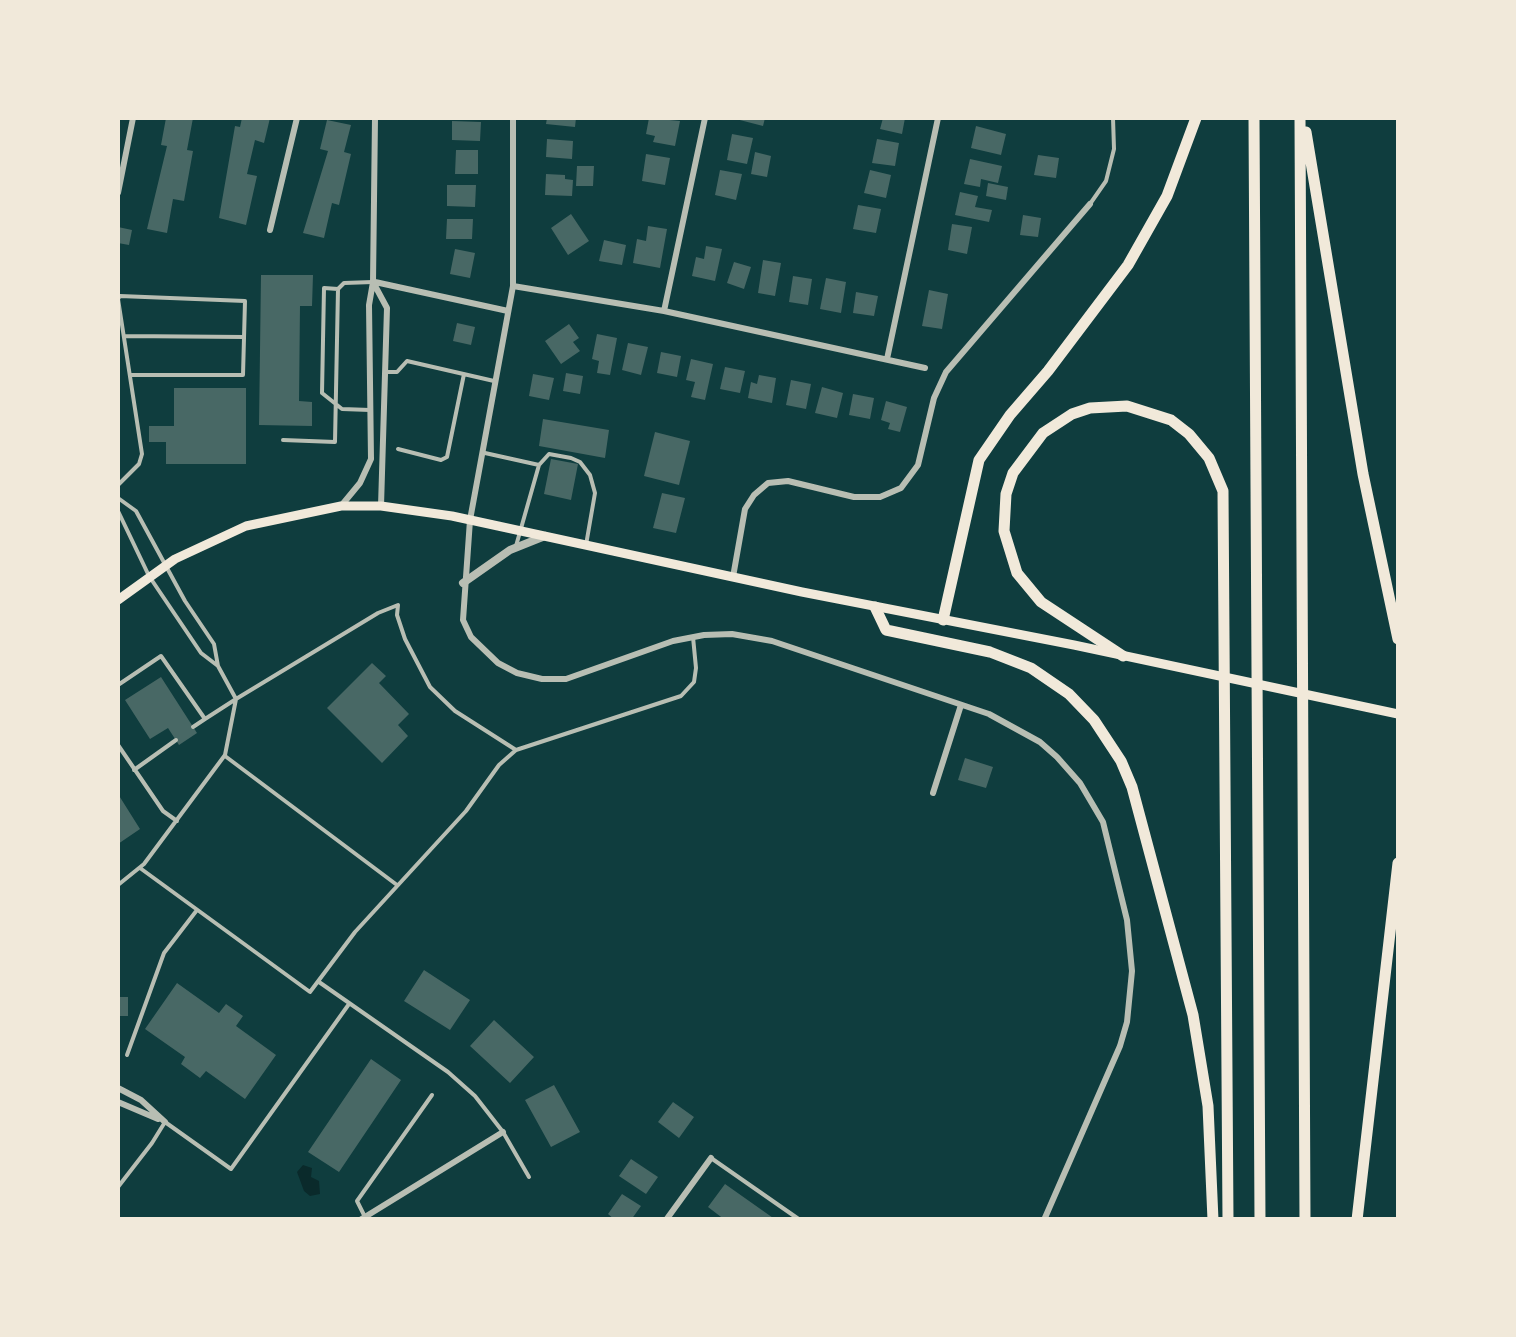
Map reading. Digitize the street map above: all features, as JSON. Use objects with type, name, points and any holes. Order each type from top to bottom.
[{"type":"highway","points":[[943,620],[979,460],[1128,265],[1167,196],[1196,118]]},
{"type":"highway","points":[[1254,118],[1260,1220]]},
{"type":"highway","points":[[1302,118],[1362,474],[1398,640]]},
{"type":"highway","points":[[1302,118],[1306,1220]]},
{"type":"highway","points":[[1123,656],[1040,602],[1017,573],[1004,531],[1006,494],[1013,473],[1043,433],[1072,414],[1090,408],[1127,406],[1171,420],[1209,458],[1223,491],[1228,1220]]},
{"type":"highway","points":[[875,607],[886,630],[990,652],[1031,668],[1069,694],[1094,720],[1121,761],[1132,786],[1193,1015],[1208,1106],[1213,1220]]},
{"type":"highway","points":[[1357,1220],[1398,863]]},
{"type":"main road","points":[[118,600],[166,565],[246,526],[341,506],[381,506],[520,530],[1398,714]]},
{"type":"street","points":[[118,193],[134,118]]},
{"type":"street","points":[[270,230],[296,118]]},
{"type":"street","points":[[341,506],[372,460],[369,305],[373,282],[375,118]]},
{"type":"street","points":[[513,118],[513,286],[470,520],[463,620],[471,637],[498,663],[542,679],[566,679],[673,641],[732,634],[772,640],[1002,720],[1040,742],[1080,783],[1103,822],[1127,920],[1132,971],[1127,1022],[1120,1046],[1044,1220]]},
{"type":"street","points":[[664,311],[706,118]]},
{"type":"street","points":[[887,359],[938,118]]},
{"type":"street","points":[[733,577],[746,509],[754,494],[768,484],[788,482],[854,497],[880,497],[901,488],[918,465],[934,398],[946,372],[1090,204]]},
{"type":"street","points":[[373,282],[508,311]]},
{"type":"street","points":[[373,282],[386,308],[381,506]]},
{"type":"street","points":[[513,286],[664,311],[925,368]]},
{"type":"street","points":[[463,583],[515,548],[545,536]]},
{"type":"street","points":[[933,793],[962,705]]},
{"type":"street","points":[[118,1088],[142,1100],[165,1122]]},
{"type":"street","points":[[118,1102],[165,1122]]},
{"type":"street","points":[[362,1218],[504,1132]]},
{"type":"street","points":[[666,1220],[711,1158]]},
{"type":"lane","points":[[1090,204],[1106,181],[1114,148],[1113,118]]},
{"type":"lane","points":[[284,440],[335,442],[338,288],[344,282],[373,282]]},
{"type":"lane","points":[[338,288],[324,288],[322,393],[342,409],[371,410]]},
{"type":"lane","points":[[118,484],[139,464],[142,454],[118,299],[120,296],[246,301],[243,375],[130,375]]},
{"type":"lane","points":[[124,336],[244,337]]},
{"type":"lane","points":[[385,372],[397,372],[407,361],[494,382]]},
{"type":"lane","points":[[398,448],[441,460],[447,457],[464,374]]},
{"type":"lane","points":[[481,452],[538,465]]},
{"type":"lane","points":[[515,548],[538,465],[550,454],[571,458],[590,475],[595,493],[586,545]]},
{"type":"lane","points":[[118,498],[136,511],[184,600],[214,644],[218,666],[236,699],[225,756],[140,868],[118,885]]},
{"type":"lane","points":[[118,511],[150,576],[201,653],[218,666]]},
{"type":"lane","points":[[193,727],[398,604],[404,639],[430,688],[455,710],[516,750]]},
{"type":"lane","points":[[140,868],[310,992],[355,932],[516,750],[681,696],[694,682],[693,638]]},
{"type":"lane","points":[[118,684],[160,656],[205,719]]},
{"type":"lane","points":[[134,770],[176,740]]},
{"type":"lane","points":[[118,745],[162,810],[176,821]]},
{"type":"lane","points":[[225,756],[397,885]]},
{"type":"lane","points":[[127,1055],[164,953],[196,910]]},
{"type":"lane","points":[[319,982],[448,1072],[475,1096],[504,1132],[529,1178]]},
{"type":"lane","points":[[118,1187],[165,1122],[231,1169],[349,1004]]},
{"type":"lane","points":[[362,1218],[357,1201],[432,1096]]},
{"type":"lane","points":[[711,1158],[800,1220]]},
{"type":"water","points":[[303,1165],[312,1168],[311,1177],[319,1181],[320,1194],[310,1196],[304,1191],[297,1172]]},
{"type":"building","points":[[166,118],[193,118],[187,150],[193,151],[184,201],[173,199],[167,233],[147,229],[167,146],[161,145]]},
{"type":"building","points":[[242,118],[270,118],[264,143],[255,140],[247,174],[257,176],[246,225],[219,218],[235,126],[240,127]]},
{"type":"building","points":[[547,118],[576,118],[575,127],[546,124]]},
{"type":"building","points":[[649,118],[680,121],[675,146],[653,142],[655,136],[646,134]]},
{"type":"building","points":[[732,118],[765,118],[763,126]]},
{"type":"building","points":[[883,118],[905,118],[902,134],[880,129]]},
{"type":"building","points":[[327,120],[351,125],[344,152],[351,154],[339,205],[332,203],[324,238],[303,233],[328,151],[320,149]]},
{"type":"building","points":[[452,121],[481,122],[480,141],[452,140]]},
{"type":"building","points":[[976,126],[1006,134],[1001,155],[971,148]]},
{"type":"building","points":[[732,134],[753,138],[747,164],[727,160]]},
{"type":"building","points":[[547,139],[573,141],[572,159],[546,157]]},
{"type":"building","points":[[877,139],[899,143],[895,166],[872,163]]},
{"type":"building","points":[[456,150],[478,150],[478,174],[455,174]]},
{"type":"building","points":[[755,152],[771,156],[767,177],[751,174]]},
{"type":"building","points":[[646,154],[670,158],[665,185],[642,181]]},
{"type":"building","points":[[1038,155],[1059,158],[1056,178],[1034,175]]},
{"type":"building","points":[[970,159],[1002,166],[998,183],[981,179],[980,187],[964,184]]},
{"type":"building","points":[[577,166],[594,166],[593,186],[576,186]]},
{"type":"building","points":[[720,170],[742,174],[736,200],[715,195]]},
{"type":"building","points":[[870,170],[891,175],[886,198],[864,193]]},
{"type":"building","points":[[546,174],[565,175],[565,179],[573,180],[572,196],[545,195]]},
{"type":"building","points":[[988,183],[1008,187],[1006,200],[986,196]]},
{"type":"building","points":[[447,185],[476,185],[475,207],[447,206]]},
{"type":"building","points":[[960,192],[978,196],[975,207],[992,210],[989,222],[955,215]]},
{"type":"building","points":[[858,205],[881,209],[876,233],[853,229]]},
{"type":"building","points":[[571,214],[589,241],[568,255],[551,228]]},
{"type":"building","points":[[1023,215],[1041,218],[1038,237],[1020,235]]},
{"type":"building","points":[[447,219],[473,219],[472,239],[446,239]]},
{"type":"building","points":[[952,224],[972,227],[967,254],[948,250]]},
{"type":"building","points":[[648,226],[667,229],[660,268],[633,263],[637,239],[646,241]]},
{"type":"building","points":[[118,227],[132,230],[129,245],[118,243]]},
{"type":"building","points":[[604,240],[626,245],[622,265],[599,261]]},
{"type":"building","points":[[706,246],[722,249],[715,281],[692,276],[696,257],[704,259]]},
{"type":"building","points":[[455,249],[475,253],[470,278],[450,274]]},
{"type":"building","points":[[763,260],[781,263],[775,296],[758,293]]},
{"type":"building","points":[[734,262],[751,267],[744,289],[727,283]]},
{"type":"building","points":[[261,275],[313,275],[312,306],[300,306],[299,401],[312,402],[312,426],[259,425]]},
{"type":"building","points":[[793,276],[812,279],[808,305],[789,302]]},
{"type":"building","points":[[826,278],[846,282],[841,313],[820,309]]},
{"type":"building","points":[[929,290],[948,294],[942,329],[922,326]]},
{"type":"building","points":[[856,292],[878,296],[874,316],[853,313]]},
{"type":"building","points":[[457,323],[475,327],[471,345],[453,341]]},
{"type":"building","points":[[569,324],[579,338],[573,342],[580,351],[561,364],[545,341]]},
{"type":"building","points":[[597,334],[617,338],[610,375],[597,373],[599,361],[592,359]]},
{"type":"building","points":[[628,343],[648,347],[641,375],[622,370]]},
{"type":"building","points":[[661,352],[681,356],[677,377],[657,373]]},
{"type":"building","points":[[691,359],[713,364],[705,400],[691,397],[695,382],[686,380]]},
{"type":"building","points":[[725,367],[745,371],[740,393],[720,389]]},
{"type":"building","points":[[566,373],[583,376],[580,394],[563,391]]},
{"type":"building","points":[[533,374],[554,378],[549,400],[529,396]]},
{"type":"building","points":[[759,375],[776,378],[772,403],[748,398],[751,382],[757,384]]},
{"type":"building","points":[[791,380],[811,384],[806,409],[786,405]]},
{"type":"building","points":[[822,387],[843,393],[837,418],[815,413]]},
{"type":"building","points":[[174,388],[246,388],[246,464],[166,464],[166,442],[149,442],[149,426],[174,426]]},
{"type":"building","points":[[853,394],[874,398],[870,419],[849,415]]},
{"type":"building","points":[[886,401],[907,407],[900,432],[888,429],[890,423],[881,420]]},
{"type":"building","points":[[543,419],[609,430],[605,458],[539,446]]},
{"type":"building","points":[[655,432],[690,441],[679,485],[644,476]]},
{"type":"building","points":[[551,459],[578,464],[571,500],[544,494]]},
{"type":"building","points":[[662,493],[685,498],[676,533],[653,528]]},
{"type":"building","points":[[372,663],[386,676],[379,683],[409,714],[398,725],[408,736],[382,763],[327,708]]},
{"type":"building","points":[[161,677],[197,733],[179,745],[168,728],[150,739],[125,700]]},
{"type":"building","points":[[965,758],[993,767],[986,788],[958,780]]},
{"type":"building","points":[[118,794],[140,829],[118,844]]},
{"type":"building","points":[[424,970],[470,1000],[450,1030],[404,1001]]},
{"type":"building","points":[[177,983],[219,1013],[226,1004],[243,1016],[236,1026],[276,1055],[245,1099],[206,1071],[200,1078],[181,1064],[185,1057],[145,1029]]},
{"type":"building","points":[[118,997],[128,997],[128,1016],[118,1016]]},
{"type":"building","points":[[494,1020],[534,1057],[510,1083],[470,1046]]},
{"type":"building","points":[[371,1059],[401,1080],[339,1172],[308,1152]]},
{"type":"building","points":[[554,1085],[580,1132],[551,1147],[525,1100]]},
{"type":"building","points":[[673,1102],[694,1117],[679,1138],[658,1122]]},
{"type":"building","points":[[631,1159],[658,1177],[646,1194],[619,1176]]},
{"type":"building","points":[[725,1184],[776,1220],[725,1220],[708,1207]]},
{"type":"building","points":[[622,1194],[641,1206],[631,1220],[615,1220],[608,1214]]}]
